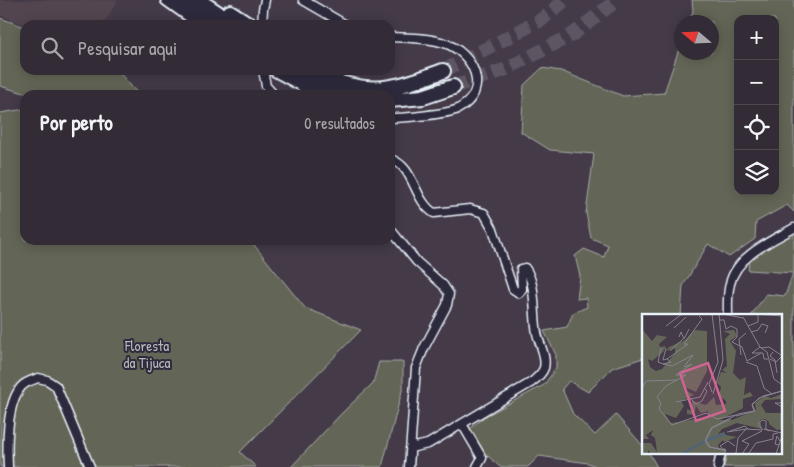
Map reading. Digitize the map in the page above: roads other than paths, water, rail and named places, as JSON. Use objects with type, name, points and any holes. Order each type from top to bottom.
[{"type":"highway","points":[[180,0],[210,20]]},
{"type":"highway","points":[[198,0],[228,20]]},
{"type":"highway","points":[[213,0],[243,20]]},
{"type":"highway","points":[[298,75],[318,87],[392,87],[442,70]]},
{"type":"highway","points":[[319,75],[339,88]]},
{"type":"highway","points":[[325,75],[339,88]]},
{"type":"highway","points":[[298,83],[310,90]]},
{"type":"highway","points":[[395,101],[423,96],[453,87]]},
{"type":"main road","points":[[167,0],[195,20]]},
{"type":"main road","points":[[283,75],[298,83]]},
{"type":"street","points":[[262,20],[265,0]]},
{"type":"street","points":[[303,0],[337,20]]},
{"type":"street","points":[[395,37],[441,42],[451,46],[469,60],[475,70],[476,81],[474,93],[467,103],[456,110],[395,118]]},
{"type":"street","points":[[264,75],[266,86],[270,90]]},
{"type":"street","points":[[298,83],[304,90]]},
{"type":"street","points":[[395,161],[405,169],[426,206],[434,212],[470,209],[484,213],[493,228],[513,289],[519,293],[522,289],[520,271],[522,268],[528,272],[531,280],[537,334],[544,358],[543,370],[532,382],[428,444],[410,448]]},
{"type":"street","points":[[728,314],[730,283],[736,268],[743,260],[794,228]]},
{"type":"street","points":[[395,236],[417,262],[443,285],[449,294],[448,305],[427,342],[416,368],[409,467]]},
{"type":"street","points":[[8,467],[10,420],[16,396],[22,386],[38,378],[47,380],[56,386],[90,467]]},
{"type":"street","points":[[462,424],[482,458],[477,467]]},
{"type":"street","points":[[718,467],[721,454]]},
{"type":"tunnel","points":[[443,71],[541,20],[565,0]]},
{"type":"tunnel","points":[[453,87],[504,70],[572,35],[617,0]]},
{"type":"park label","name":"Floresta da Tijuca","points":[[147,354]]}]
